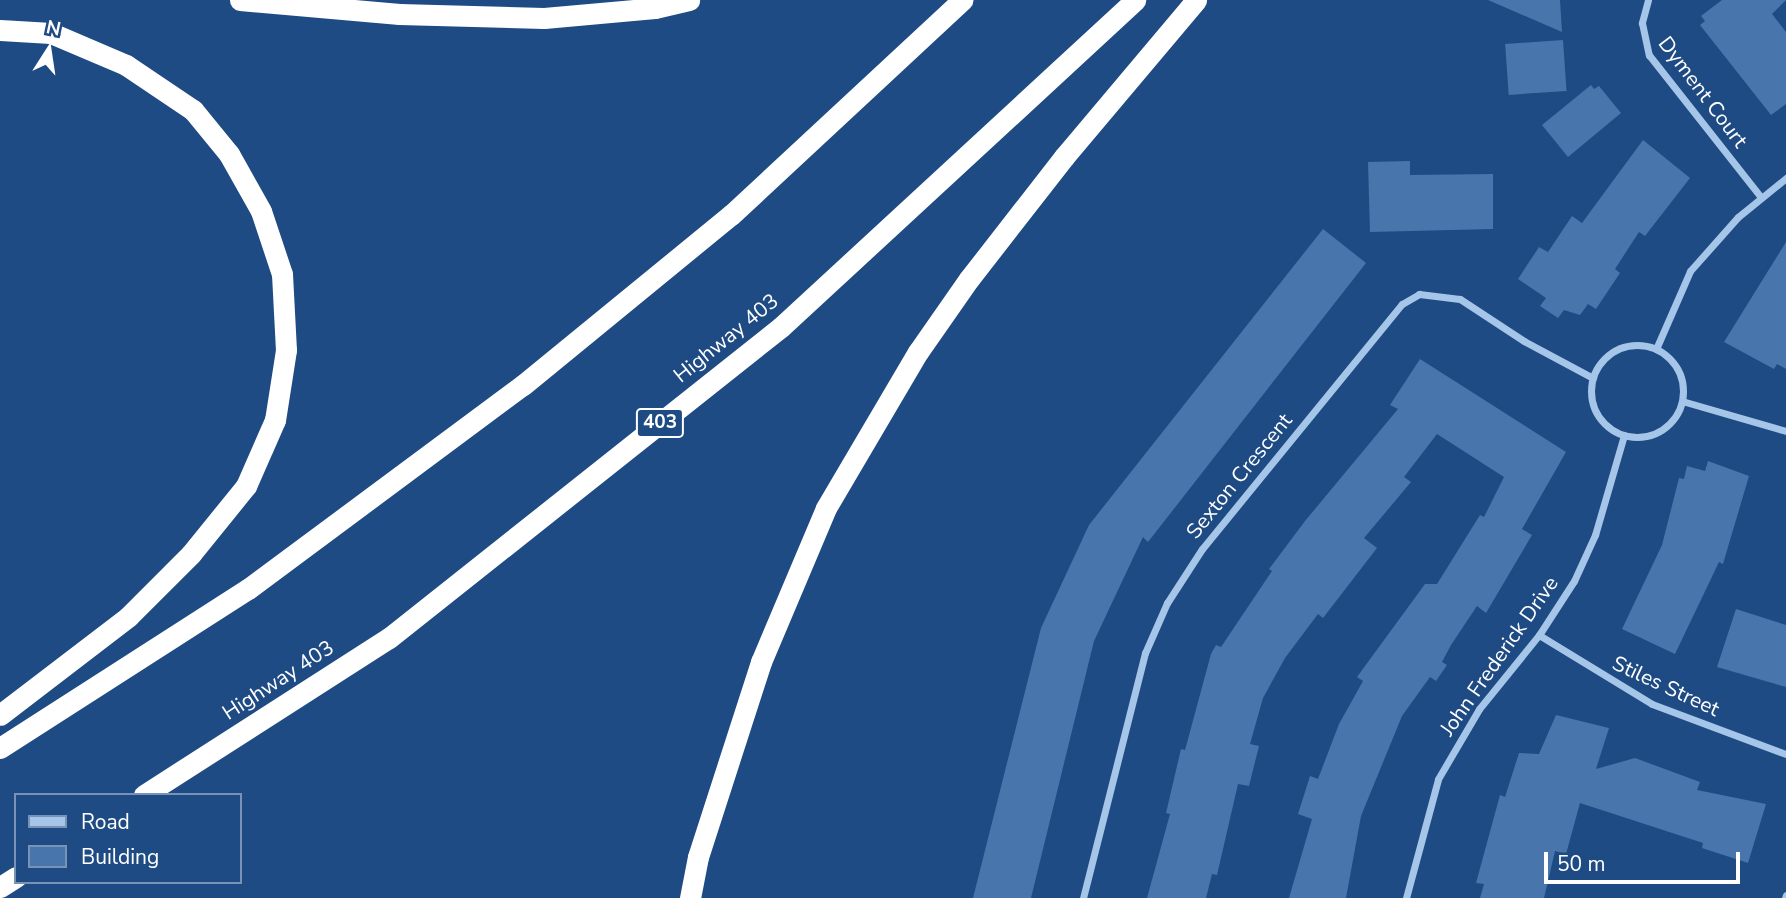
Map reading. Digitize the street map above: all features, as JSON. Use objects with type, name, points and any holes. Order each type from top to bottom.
[{"type":"highway","points":[[240,0],[399,13],[544,18],[655,8],[688,0]]},
{"type":"highway","points":[[0,748],[248,589],[523,385],[731,215],[962,0]]},
{"type":"highway","name":"Highway 403","points":[[147,793],[388,638],[780,327],[1135,0]]},
{"type":"highway","points":[[690,898],[698,857],[761,662],[826,508],[918,352],[969,279],[1064,157],[1196,0]]},
{"type":"highway","points":[[0,30],[51,33],[126,65],[193,110],[229,154],[261,211],[282,274],[286,350],[275,420],[246,486],[191,554],[128,617],[0,715]]},
{"type":"street","name":"Dyment Court","points":[[1648,0],[1642,23],[1649,55],[1760,197]]},
{"type":"street","points":[[1656,349],[1690,271],[1760,197],[1786,178]]},
{"type":"street","name":"Sexton Crescent","points":[[1083,898],[1145,653],[1167,603],[1202,549],[1402,304],[1419,294],[1460,299],[1524,341],[1593,378]]},
{"type":"street","points":[[1625,347],[1656,349],[1681,376],[1682,401],[1667,426],[1639,437],[1624,435],[1601,419],[1591,392],[1593,378],[1605,359],[1625,347]]},
{"type":"street","points":[[1682,401],[1786,431]]},
{"type":"street","name":"John Frederick Drive","points":[[1406,898],[1438,779],[1479,709],[1539,635],[1586,558],[1624,435]]},
{"type":"street","name":"Stiles Street","points":[[1539,635],[1574,660],[1652,704],[1786,754]]},
{"type":"building","points":[[1488,0],[1560,0],[1562,32]]},
{"type":"building","points":[[1722,0],[1786,0],[1772,14],[1786,32],[1786,104],[1771,115],[1700,25],[1705,21],[1701,16]]},
{"type":"building","points":[[1563,40],[1567,91],[1509,95],[1505,44]]},
{"type":"building","points":[[1591,85],[1594,89],[1599,86],[1621,113],[1568,157],[1542,125]]},
{"type":"building","points":[[1643,140],[1690,178],[1645,236],[1639,232],[1615,269],[1620,273],[1596,309],[1588,304],[1580,315],[1564,310],[1558,318],[1540,306],[1546,298],[1518,279],[1539,247],[1548,252],[1572,216],[1582,223]]},
{"type":"building","points":[[1410,161],[1410,175],[1493,174],[1493,229],[1370,232],[1368,162]]},
{"type":"building","points":[[1323,229],[1366,263],[1148,542],[1143,537],[1094,641],[1031,898],[973,898],[1041,628],[1089,525]]},
{"type":"building","points":[[1786,242],[1786,369],[1777,364],[1774,369],[1724,342]]},
{"type":"building","points":[[1420,359],[1566,452],[1522,529],[1532,535],[1486,613],[1477,606],[1442,662],[1447,665],[1436,681],[1430,677],[1402,716],[1361,816],[1346,898],[1289,898],[1312,819],[1298,814],[1310,776],[1318,779],[1339,724],[1363,681],[1357,677],[1425,584],[1437,584],[1480,515],[1484,517],[1504,477],[1437,434],[1404,477],[1411,482],[1364,538],[1377,548],[1323,618],[1318,614],[1285,658],[1263,698],[1250,744],[1259,746],[1249,786],[1238,784],[1217,875],[1212,874],[1206,898],[1147,898],[1170,814],[1166,813],[1181,749],[1185,750],[1211,654],[1216,645],[1221,647],[1272,571],[1269,569],[1305,521],[1398,409],[1390,405]]},
{"type":"building","points":[[1708,461],[1749,476],[1723,564],[1719,562],[1675,654],[1622,629],[1662,545],[1679,478],[1684,479],[1687,466],[1705,471]]},
{"type":"building","points":[[1736,609],[1786,625],[1786,687],[1717,667]]},
{"type":"building","points":[[1556,715],[1609,728],[1596,769],[1635,758],[1700,782],[1697,790],[1766,804],[1748,863],[1702,848],[1703,843],[1580,803],[1566,854],[1555,851],[1544,898],[1480,898],[1484,884],[1476,883],[1500,795],[1505,797],[1519,753],[1539,754]]}]
